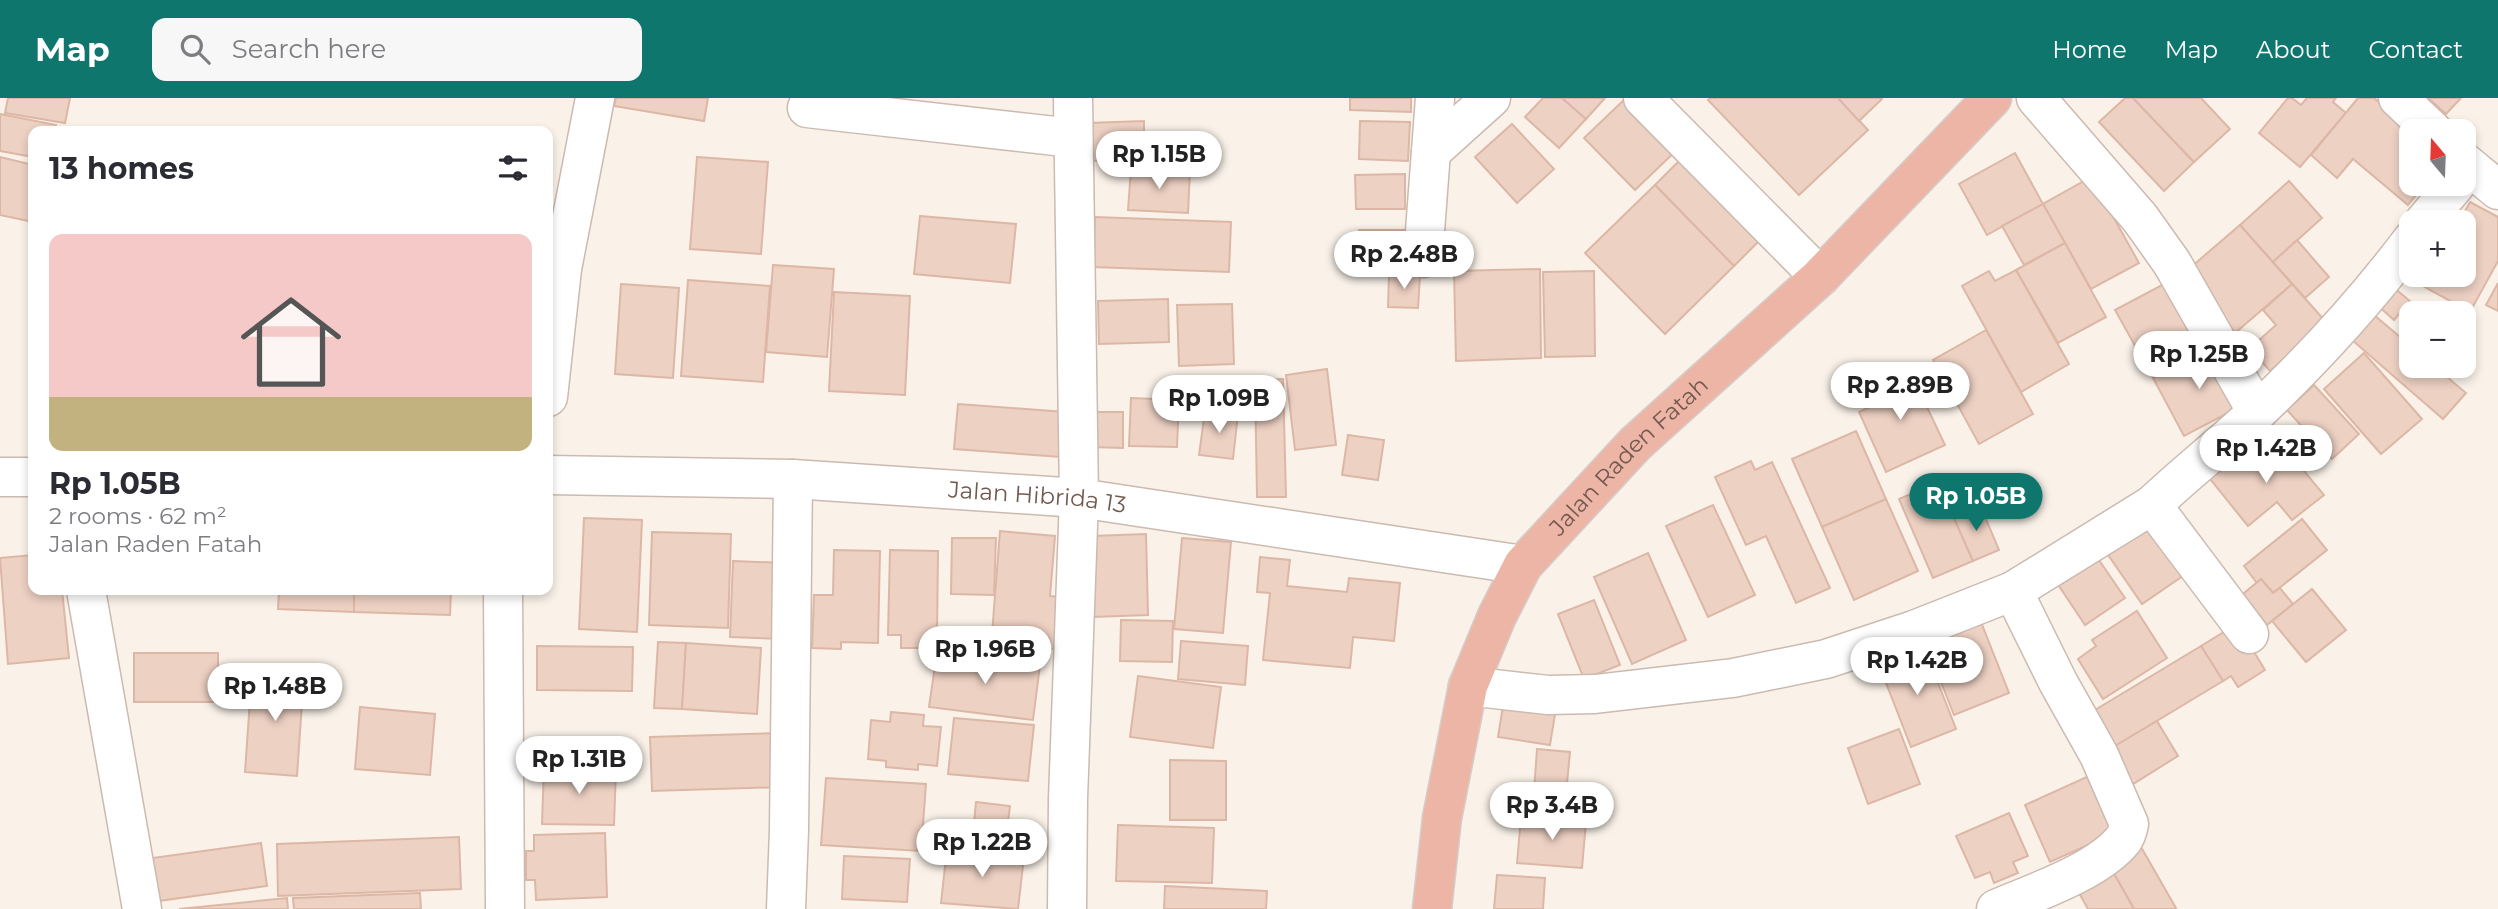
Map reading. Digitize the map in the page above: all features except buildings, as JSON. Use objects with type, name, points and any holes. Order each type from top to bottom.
[{"type":"highway","name":"Jalan Raden Fatah","points":[[1432,909],[1442,818],[1468,686],[1497,616],[1523,565],[1635,444],[1820,277],[1992,98]]},
{"type":"street","points":[[553,351],[562,269],[595,98]]},
{"type":"street","points":[[1067,909],[1068,799],[1079,498],[1073,98]]},
{"type":"street","points":[[1423,258],[1435,98]]},
{"type":"street","points":[[1431,152],[1491,98]]},
{"type":"street","points":[[1643,98],[1820,277]]},
{"type":"street","points":[[2036,98],[2140,218],[2172,262],[2257,412]]},
{"type":"street","points":[[2398,98],[2420,119]]},
{"type":"street","points":[[807,108],[1073,138]]},
{"type":"street","points":[[2436,210],[2450,196]]},
{"type":"street","points":[[1468,686],[1548,695],[1595,694],[1733,678],[1826,659],[1914,630],[2013,591],[2152,505],[2257,412],[2347,319],[2399,257]]},
{"type":"street","name":"Jalan Hibrida 13","points":[[553,474],[793,479],[1079,498],[1523,565]]},
{"type":"street","points":[[0,477],[28,477]]},
{"type":"street","points":[[786,909],[793,479]]},
{"type":"street","points":[[2152,505],[2249,634]]},
{"type":"street","points":[[1996,909],[2068,878],[2098,860],[2124,839],[2129,824],[2098,755],[2013,591]]},
{"type":"street","points":[[87,595],[142,909]]},
{"type":"street","points":[[503,595],[505,909]]}]
